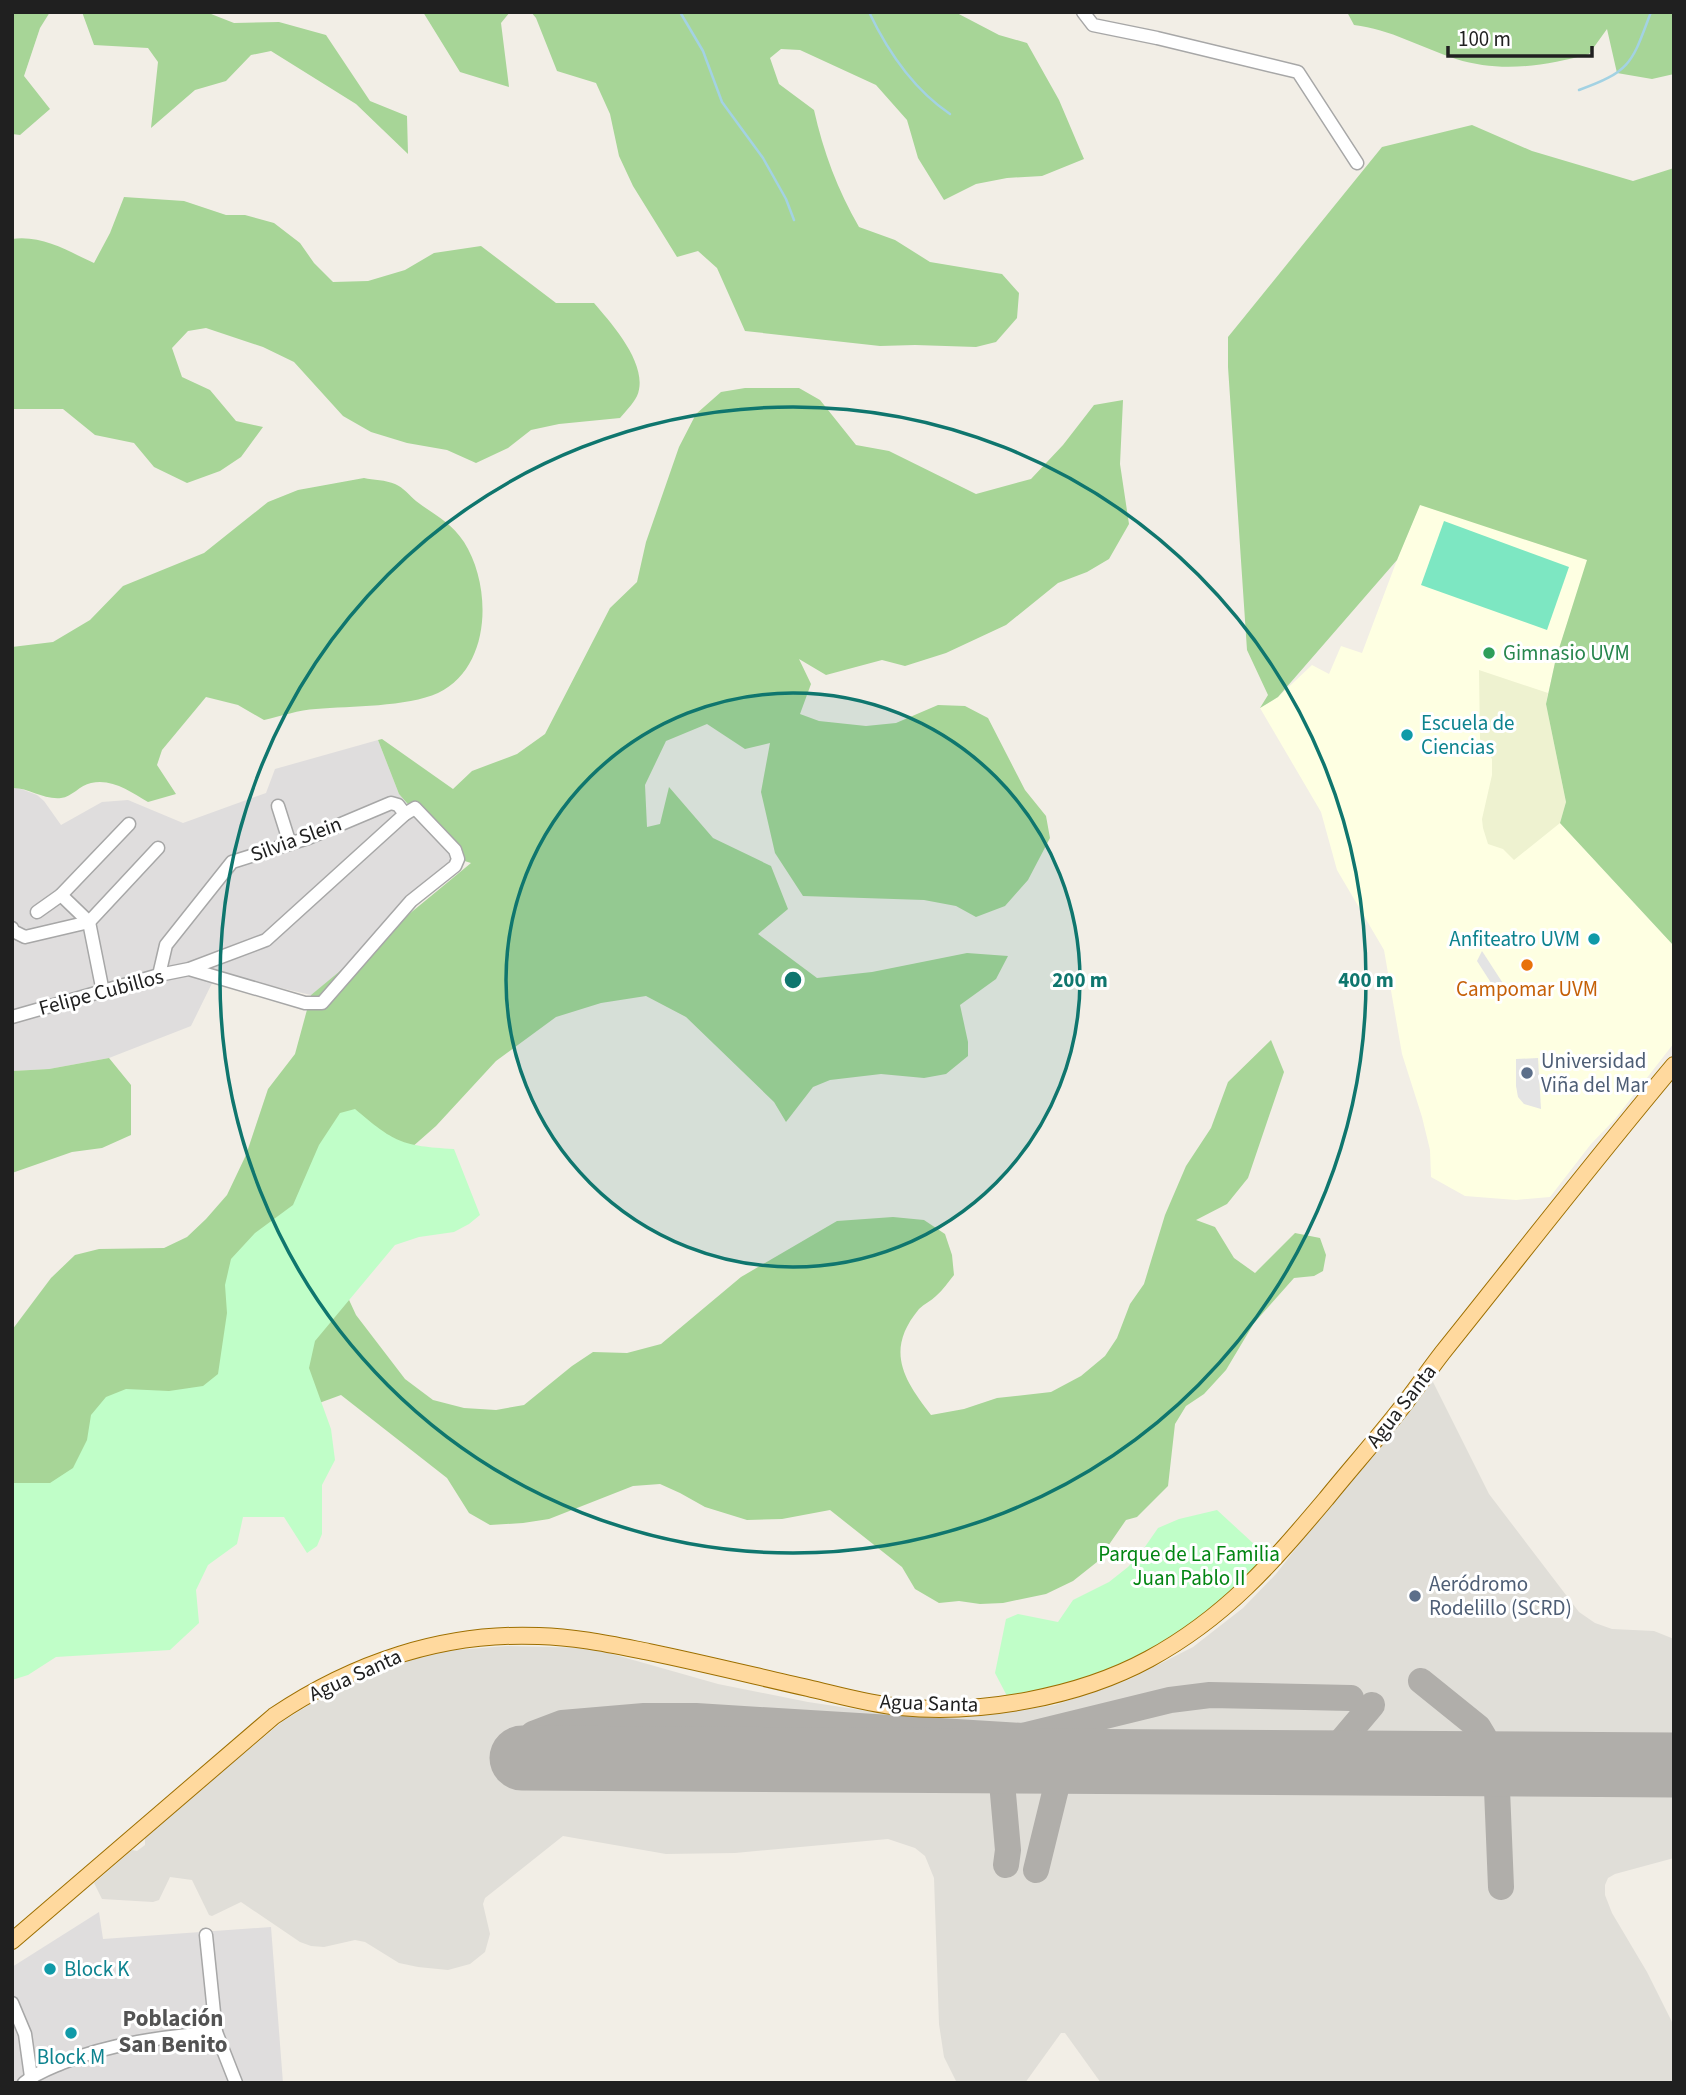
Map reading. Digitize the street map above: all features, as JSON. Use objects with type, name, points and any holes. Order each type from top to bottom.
[{"type":"main road","name":"Agua Santa","points":[[12,1941],[274,1716],[344,1675],[426,1646],[493,1636],[565,1637],[693,1661],[848,1698],[900,1707],[936,1708],[1039,1698],[1094,1682],[1146,1661],[1184,1638],[1229,1605],[1272,1563],[1402,1408],[1554,1212],[1674,1065]]},
{"type":"street","points":[[1083,12],[1093,25],[1298,72],[1357,163]]},
{"type":"street","name":"Silvia Slein","points":[[159,975],[166,945],[232,862],[290,844],[391,803],[398,804],[405,814]]},
{"type":"street","points":[[278,806],[290,844]]},
{"type":"street","points":[[189,969],[305,1003],[322,1003],[411,901],[455,866],[458,859],[455,850],[415,808],[405,814]]},
{"type":"street","name":"Felipe Cubillos","points":[[12,1017],[189,969],[266,940],[405,814]]},
{"type":"street","points":[[37,912],[61,895],[129,824]]},
{"type":"street","points":[[12,928],[25,937],[89,922],[158,848]]},
{"type":"street","points":[[61,895],[89,922],[103,992]]},
{"type":"street","points":[[206,1936],[216,2032],[236,2083]]},
{"type":"street","points":[[12,2003],[25,2034],[28,2080],[71,2059],[113,2046],[216,2032]]},
{"type":"shaded area","points":[[1420,504],[1588,560],[1556,658],[1546,704],[1566,802],[1560,823],[1674,946],[1674,1043],[1550,1197],[1516,1200],[1465,1196],[1431,1177],[1430,1150],[1402,1054],[1384,950],[1337,870],[1321,812],[1260,708],[1278,697],[1312,665],[1329,674],[1341,646],[1362,653]]},
{"type":"shaded area","points":[[1479,670],[1548,693],[1546,704],[1566,802],[1560,823],[1514,860],[1503,849],[1488,844],[1483,828],[1482,819],[1492,775],[1492,759],[1480,739]]},
{"type":"shaded area","points":[[378,740],[399,794],[455,858],[343,970],[311,995],[217,973],[191,1026],[109,1058],[49,1069],[12,1071],[12,788],[37,795],[61,825],[102,802],[128,800],[183,823],[266,793],[275,769]]},
{"type":"shaded area","name":"Universidad Viña del Mar","points":[[1482,951],[1506,988],[1502,1000],[1477,961]]},
{"type":"shaded area","name":"Universidad Viña del Mar","points":[[1538,1058],[1541,1109],[1524,1104],[1518,1097],[1516,1086],[1516,1059]]},
{"type":"shaded area","points":[[1432,1380],[1489,1494],[1579,1612],[1595,1623],[1612,1629],[1654,1631],[1674,1639],[1674,1858],[1615,1874],[1608,1878],[1605,1895],[1612,1913],[1647,1972],[1674,2026],[1674,2083],[1101,2083],[1065,2033],[1061,2033],[1025,2083],[957,2083],[944,2057],[939,2024],[934,1878],[925,1856],[915,1848],[888,1839],[735,1853],[666,1854],[563,1836],[485,1898],[483,1904],[490,1934],[485,1952],[470,1964],[448,1970],[399,1963],[365,1942],[355,1940],[324,1947],[311,1946],[300,1942],[241,1902],[209,1915],[192,1880],[170,1877],[159,1900],[153,1902],[102,1899],[94,1883],[132,1850],[137,1851],[145,1845],[145,1836],[283,1721],[356,1679],[418,1657],[444,1651],[507,1646],[591,1648],[718,1684],[808,1702],[881,1713],[937,1716],[1000,1713],[1055,1705],[1128,1680],[1193,1647],[1243,1608],[1276,1574]]},
{"type":"shaded area","points":[[99,1912],[103,1939],[271,1927],[283,2083],[12,2083],[12,1967]]},
{"type":"green space","points":[[12,12],[50,12],[40,28],[24,76],[50,109],[20,135],[12,134]]},
{"type":"green space","points":[[82,12],[206,12],[234,23],[279,22],[326,35],[370,101],[407,116],[408,154],[356,104],[271,51],[251,55],[226,81],[195,90],[151,128],[158,62],[148,48],[94,45]]},
{"type":"green space","points":[[423,12],[510,12],[501,23],[509,87],[460,72]]},
{"type":"green space","points":[[531,12],[955,12],[999,35],[1027,43],[1059,100],[1084,159],[1042,176],[1007,178],[976,184],[944,200],[918,158],[907,120],[876,85],[800,50],[781,49],[770,58],[779,84],[814,110],[832,170],[859,227],[895,240],[930,262],[1002,274],[1019,293],[1017,318],[996,342],[976,347],[880,346],[745,331],[717,268],[698,251],[677,257],[633,186],[619,156],[610,114],[596,83],[557,71],[536,18]]},
{"type":"green space","points":[[1347,12],[1674,12],[1674,74],[1652,79],[1617,73],[1607,29],[1589,54],[1539,65],[1490,66],[1456,59],[1393,35],[1354,25]]},
{"type":"green space","points":[[1472,125],[1532,151],[1633,181],[1674,168],[1674,946],[1560,823],[1566,802],[1546,704],[1556,658],[1587,560],[1420,505],[1397,560],[1278,697],[1260,708],[1268,695],[1247,650],[1228,337],[1382,147]]},
{"type":"green space","points":[[124,197],[184,201],[226,215],[245,215],[274,223],[300,243],[314,263],[333,282],[368,281],[405,270],[434,253],[481,246],[556,303],[594,303],[619,334],[634,359],[640,384],[637,396],[620,418],[559,424],[531,430],[508,448],[476,463],[447,450],[407,443],[371,432],[343,416],[294,362],[263,347],[206,328],[188,331],[172,348],[182,377],[210,390],[236,421],[263,427],[241,457],[220,471],[187,483],[154,467],[134,443],[95,435],[63,409],[12,409],[12,239],[34,239],[94,263],[110,233]]},
{"type":"green space","points":[[745,388],[799,388],[820,400],[856,445],[889,451],[976,494],[1031,479],[1063,445],[1094,405],[1123,400],[1120,464],[1129,524],[1109,559],[1087,572],[1058,583],[1006,625],[946,653],[905,666],[882,660],[826,675],[799,659],[811,684],[800,714],[819,721],[866,726],[896,723],[938,705],[965,706],[988,718],[1025,790],[1046,816],[1050,838],[1028,880],[1005,906],[976,917],[956,906],[924,900],[803,896],[775,853],[761,792],[770,743],[745,749],[707,724],[666,741],[645,785],[647,827],[660,824],[669,787],[713,838],[771,866],[788,909],[758,934],[817,978],[872,972],[967,953],[1008,956],[996,979],[960,1005],[968,1042],[968,1056],[946,1074],[924,1078],[881,1074],[830,1080],[813,1087],[786,1122],[774,1102],[686,1017],[646,996],[601,1003],[556,1017],[496,1061],[436,1126],[411,1148],[344,1289],[356,1315],[405,1379],[433,1400],[464,1408],[496,1410],[524,1405],[593,1352],[627,1353],[661,1344],[741,1277],[837,1221],[893,1217],[924,1220],[945,1234],[952,1255],[954,1275],[939,1294],[919,1309],[903,1338],[900,1351],[902,1364],[921,1402],[931,1415],[964,1409],[997,1398],[1051,1392],[1081,1376],[1105,1356],[1117,1338],[1130,1304],[1144,1284],[1165,1215],[1186,1166],[1211,1128],[1228,1082],[1271,1040],[1284,1072],[1248,1178],[1227,1204],[1196,1220],[1215,1227],[1234,1258],[1255,1273],[1295,1233],[1320,1238],[1326,1255],[1323,1271],[1314,1276],[1294,1278],[1254,1323],[1226,1370],[1204,1394],[1186,1406],[1175,1424],[1168,1486],[1137,1517],[1126,1520],[1097,1562],[1073,1581],[1046,1594],[1003,1603],[939,1603],[915,1589],[902,1567],[830,1510],[782,1519],[747,1520],[705,1507],[660,1484],[633,1486],[549,1519],[490,1525],[469,1513],[447,1478],[341,1395],[270,1421],[12,1588],[12,1330],[51,1278],[75,1255],[99,1249],[164,1248],[187,1237],[227,1195],[246,1155],[268,1089],[295,1054],[311,995],[471,863],[455,858],[399,794],[378,740],[382,739],[453,789],[472,771],[517,754],[545,734],[610,608],[637,582],[646,542],[679,447],[696,414],[721,392]]},
{"type":"green space","points":[[364,478],[401,487],[453,529],[464,542],[473,560],[479,580],[482,624],[469,665],[456,681],[438,693],[411,701],[310,710],[264,720],[238,705],[206,697],[162,750],[157,765],[176,794],[148,802],[106,782],[87,784],[61,798],[12,788],[12,647],[53,642],[90,620],[123,586],[204,553],[268,502],[298,490]]},
{"type":"green space","points":[[1444,521],[1569,567],[1547,630],[1421,585]]},
{"type":"green space","points":[[109,1058],[131,1085],[131,1135],[102,1148],[72,1152],[12,1173],[12,1071],[49,1069]]},
{"type":"green space","points":[[355,1109],[379,1129],[399,1140],[422,1146],[454,1149],[480,1215],[454,1232],[419,1237],[395,1245],[315,1341],[309,1368],[331,1429],[335,1460],[322,1485],[322,1534],[317,1546],[307,1553],[284,1517],[243,1517],[237,1544],[208,1565],[196,1590],[199,1623],[170,1650],[56,1657],[28,1675],[12,1680],[12,1483],[50,1483],[73,1468],[87,1440],[91,1415],[106,1397],[126,1389],[169,1391],[203,1386],[218,1374],[227,1313],[225,1285],[231,1259],[255,1233],[293,1205],[319,1145],[340,1113]]},
{"type":"green space","name":"Parque de La Familia Juan Pablo II","points":[[1217,1510],[1267,1556],[1225,1599],[1178,1634],[1123,1663],[1065,1684],[1007,1696],[995,1673],[1006,1619],[1018,1614],[1058,1622],[1073,1600],[1109,1582],[1128,1567],[1158,1528],[1179,1519]]},
{"type":"waterway","points":[[680,12],[703,51],[722,102],[763,158],[786,199],[794,220]]},
{"type":"waterway","points":[[869,12],[903,69],[924,93],[950,114]]},
{"type":"waterway","points":[[1579,90],[1610,77],[1628,63],[1651,12]]},
{"type":"taxiway","points":[[1421,1681],[1478,1727],[1484,1737],[1486,1765]]},
{"type":"taxiway","points":[[522,1758],[533,1734],[562,1723],[644,1716],[696,1716],[1023,1736],[1170,1700],[1210,1695],[1351,1698]]},
{"type":"taxiway","points":[[1323,1763],[1372,1705]]},
{"type":"taxiway","points":[[1000,1760],[1008,1850],[1006,1865]]},
{"type":"taxiway","points":[[1036,1870],[1063,1760]]},
{"type":"taxiway","points":[[1496,1765],[1501,1887]]},
{"type":"runway","points":[[522,1758],[1674,1765]]},
{"type":"place","name":"Gimnasio UVM","points":[[1489,653]]},
{"type":"place","name":"Escuela de Ciencias","points":[[1407,735]]},
{"type":"place","name":"Anfiteatro UVM","points":[[1594,939]]},
{"type":"place","name":"Campomar UVM","points":[[1527,965]]},
{"type":"place","name":"Universidad Viña del Mar","points":[[1527,1073]]},
{"type":"place","name":"Aeródromo Rodelillo (SCRD)","points":[[1415,1596]]},
{"type":"place","name":"Block K","points":[[50,1969]]},
{"type":"place","name":"Block M","points":[[71,2033]]},
{"type":"district","name":"Población San Benito","points":[[173,2031]]}]
